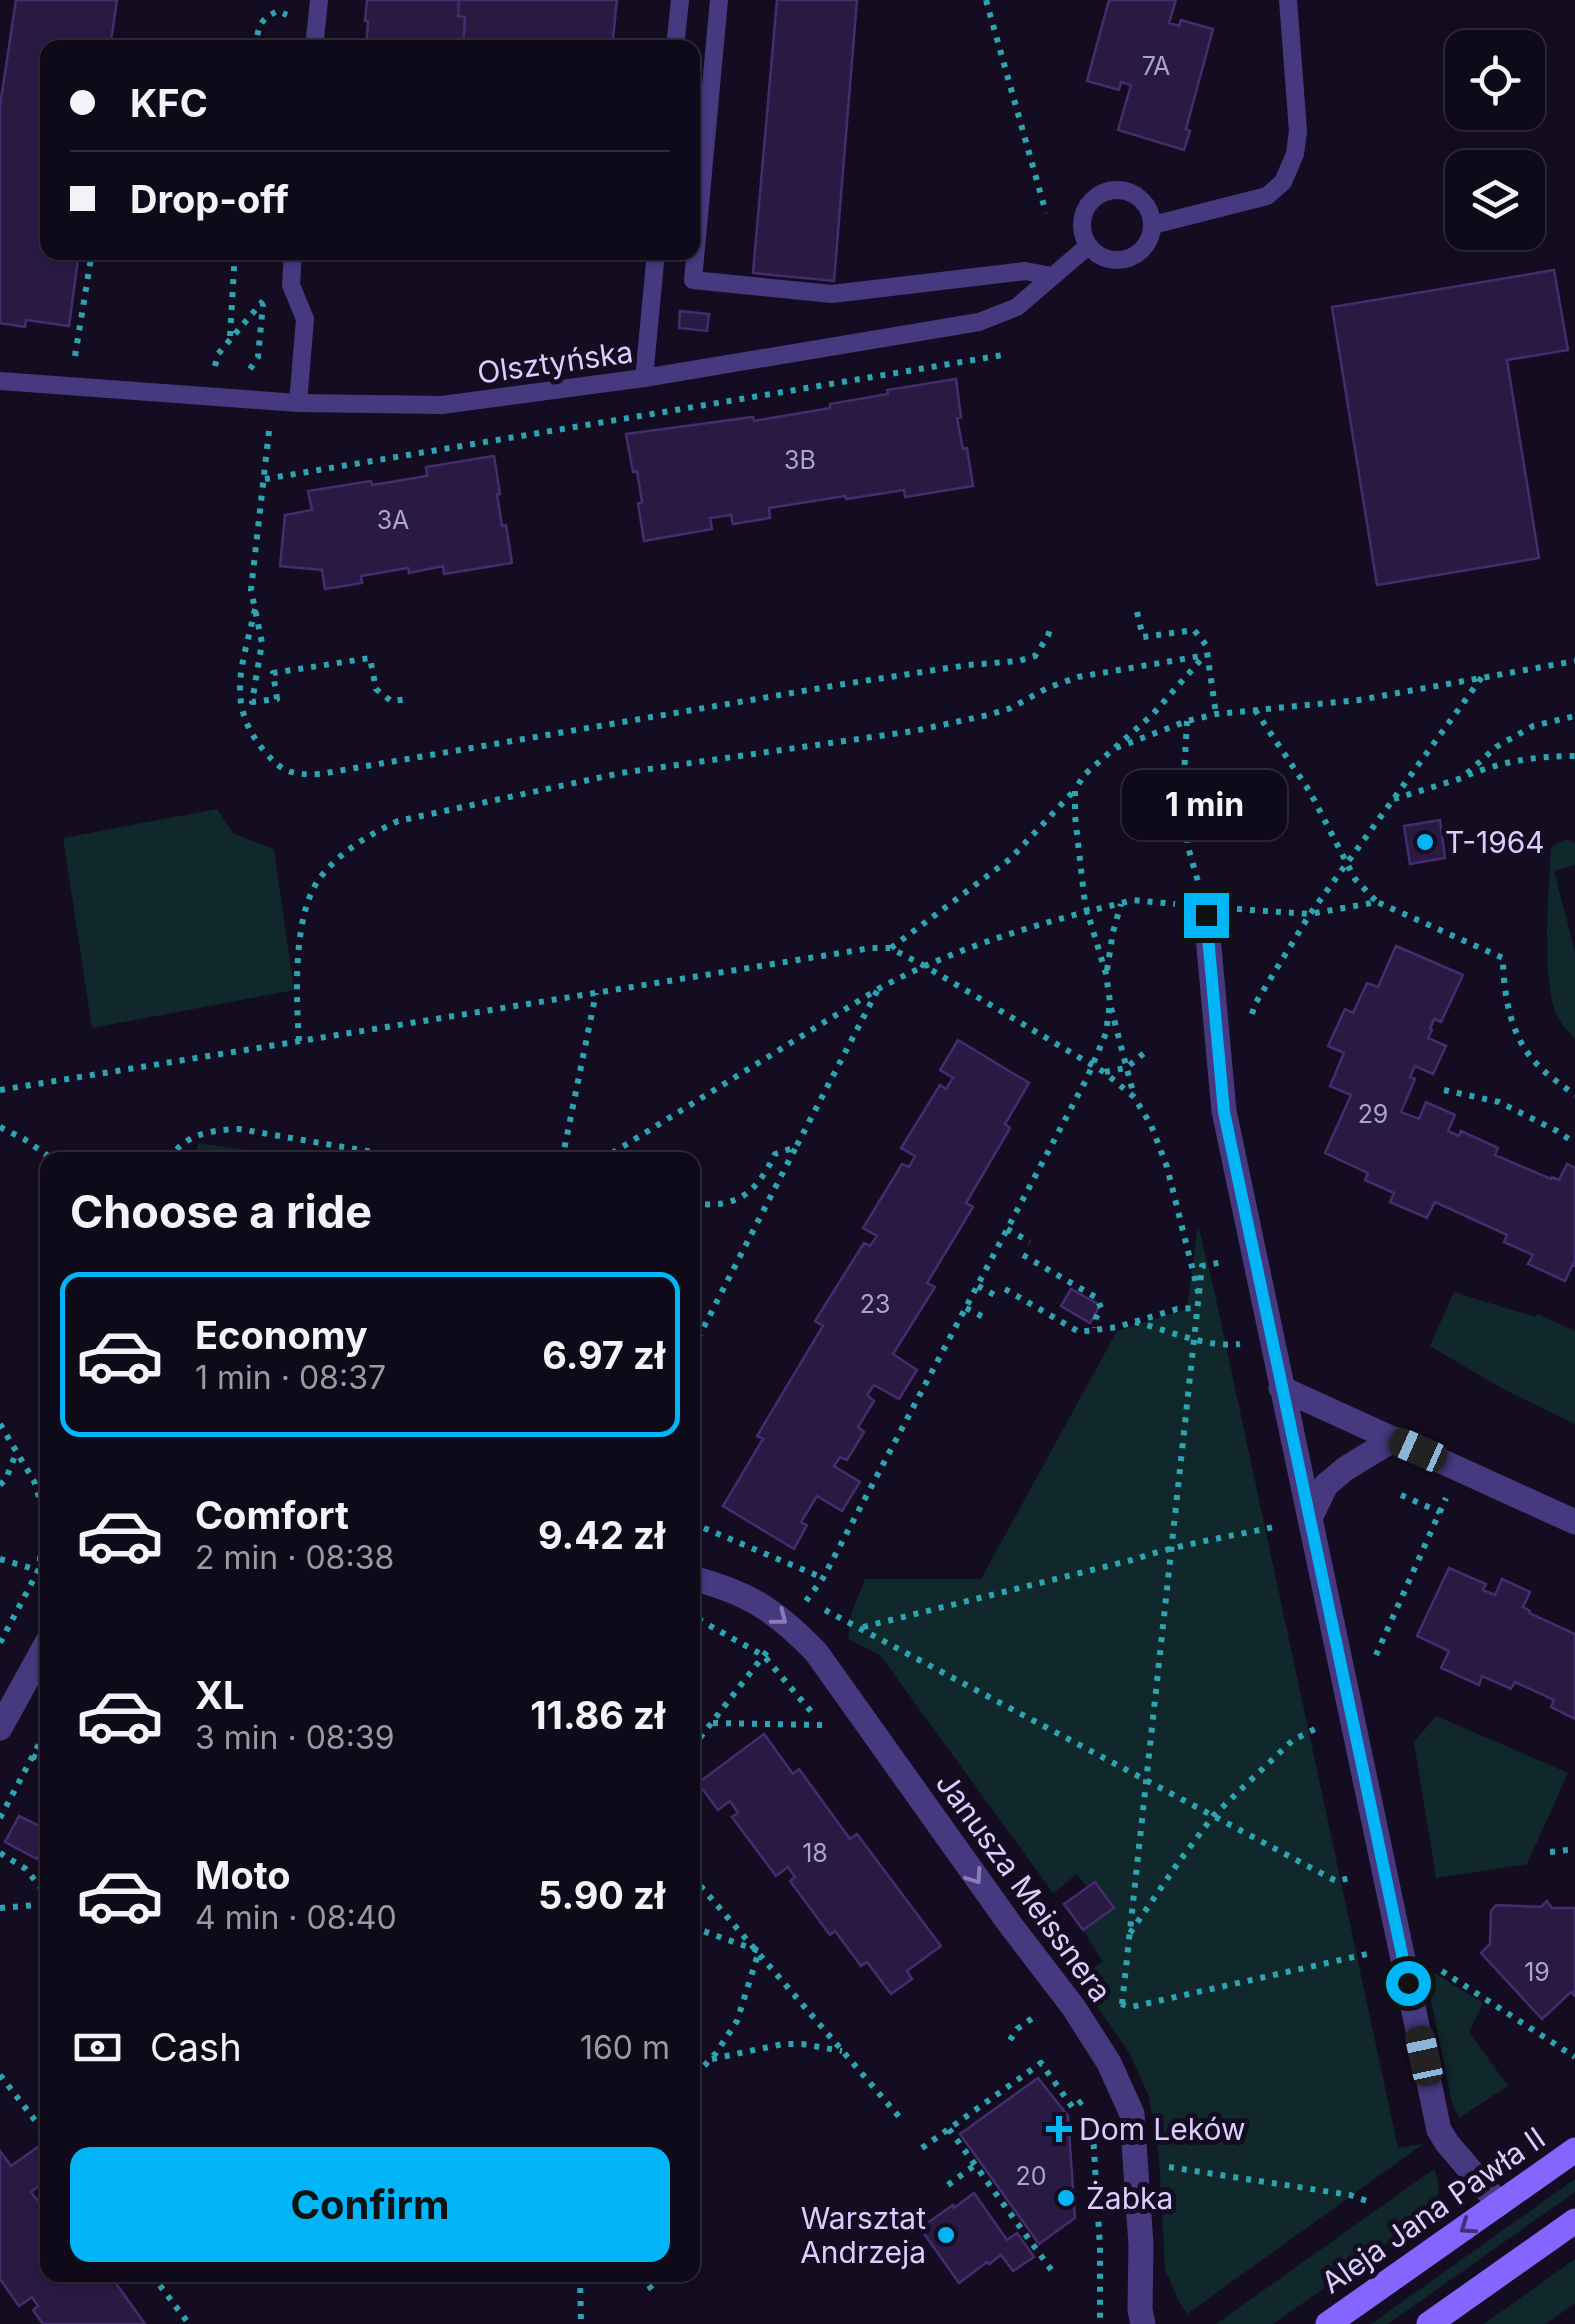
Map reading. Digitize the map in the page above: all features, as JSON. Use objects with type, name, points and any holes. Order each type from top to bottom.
[{"type":"main road","name":"Aleja Jana Pawła II","points":[[1328,2324],[1575,2150]]},
{"type":"main road","points":[[1430,2324],[1575,2222]]},
{"type":"street","points":[[1204,903],[1224,1112],[1439,2130],[1499,2204]]},
{"type":"street","points":[[1281,1388],[1575,1522]]},
{"type":"street","points":[[1310,1518],[1326,1486],[1345,1468],[1394,1439]]},
{"type":"street","name":"Janusza Meissnera","points":[[700,1580],[726,1586],[754,1600],[788,1624],[816,1652],[1110,2063],[1132,2114],[1143,2324]]},
{"type":"street","points":[[0,1728],[40,1656]]},
{"type":"lane","points":[[315,40],[319,0]]},
{"type":"lane","points":[[676,40],[680,0]]},
{"type":"lane","points":[[700,197],[719,0]]},
{"type":"lane","points":[[1153,225],[1267,196],[1283,182],[1298,131],[1288,0]]},
{"type":"lane","points":[[1113,190],[1136,195],[1145,203],[1153,225],[1142,252],[1113,262],[1099,256],[1082,234],[1085,210],[1092,200],[1113,190]]},
{"type":"lane","name":"Olsztyńska","points":[[0,381],[298,403],[442,404],[644,378],[979,322],[1017,307],[1088,246]]},
{"type":"lane","points":[[293,260],[291,285],[306,318],[298,403]]},
{"type":"lane","points":[[644,378],[655,260]]},
{"type":"lane","points":[[694,260],[692,280],[832,294],[1026,270],[1052,276]]},
{"type":"path","points":[[986,0],[1046,213]]},
{"type":"path","points":[[256,40],[259,24],[278,11],[289,16],[290,30]]},
{"type":"path","points":[[74,362],[91,260]]},
{"type":"path","points":[[230,338],[235,260]]},
{"type":"path","points":[[249,371],[258,357],[265,284]]},
{"type":"path","points":[[202,372],[214,372],[218,354],[264,300]]},
{"type":"path","points":[[265,479],[1003,355]]},
{"type":"path","points":[[272,401],[252,590],[262,643],[252,702],[277,698],[273,673],[370,658],[376,688],[391,701],[410,699]]},
{"type":"path","points":[[255,609],[241,674],[239,706],[256,741],[279,767],[299,775],[844,684],[1018,661],[1035,656],[1051,624]]},
{"type":"path","points":[[1137,612],[1143,638],[1194,630],[1206,644],[1216,714]]},
{"type":"path","points":[[890,948],[1010,859],[1075,790],[1084,775],[1152,714],[1205,655]]},
{"type":"path","points":[[300,1041],[296,997],[306,904],[321,876],[365,837],[398,821],[622,773],[988,716],[1078,677],[1205,655]]},
{"type":"path","points":[[1110,750],[1216,714],[1359,700],[1575,661]]},
{"type":"path","points":[[1250,1022],[1255,1004],[1310,914],[1482,677]]},
{"type":"path","points":[[1256,710],[1310,792],[1356,879],[1377,902],[1503,958],[1509,1007],[1525,1050],[1575,1095]]},
{"type":"path","points":[[1462,778],[1496,746],[1533,726],[1575,716]]},
{"type":"path","points":[[1187,721],[1183,794],[1188,848],[1204,903]]},
{"type":"path","points":[[1393,799],[1498,764],[1538,756],[1575,756]]},
{"type":"path","points":[[1075,790],[1087,911],[1134,1097]]},
{"type":"path","points":[[616,1152],[923,965],[1132,900]]},
{"type":"path","points":[[1310,914],[1377,902]]},
{"type":"path","points":[[1106,974],[1122,903]]},
{"type":"path","points":[[0,1090],[890,948],[1116,1079],[1134,1097],[1151,1126],[1167,1167],[1199,1295]]},
{"type":"path","points":[[700,1334],[878,989]]},
{"type":"path","points":[[564,1152],[596,993]]},
{"type":"path","points":[[700,1526],[823,1578],[1093,1066],[1106,1033],[1110,1002]]},
{"type":"path","points":[[1104,1072],[1126,1068],[1149,1050]]},
{"type":"path","points":[[1444,1090],[1499,1102],[1575,1143]]},
{"type":"path","points":[[0,1127],[43,1152]]},
{"type":"path","points":[[173,1152],[190,1138],[213,1130],[239,1129],[373,1152]]},
{"type":"path","points":[[700,1203],[724,1204],[742,1197],[763,1179],[775,1154],[796,1146]]},
{"type":"path","points":[[1007,1229],[1030,1242]]},
{"type":"path","points":[[1022,1255],[1096,1298],[1102,1308],[1095,1328]]},
{"type":"path","points":[[1202,1266],[1122,2004],[1132,2007],[1401,1946],[1575,2057]]},
{"type":"path","points":[[978,1286],[1000,1298]]},
{"type":"path","points":[[1005,1289],[1079,1332],[1118,1327],[1177,1308],[1197,1308]]},
{"type":"path","points":[[966,1308],[988,1320]]},
{"type":"path","points":[[1134,1322],[1230,1345],[1271,1340]]},
{"type":"path","points":[[0,1424],[34,1481],[40,1500]]},
{"type":"path","points":[[0,1485],[17,1452]]},
{"type":"path","points":[[1375,1656],[1459,1469]]},
{"type":"path","points":[[1402,1495],[1440,1512]]},
{"type":"path","points":[[862,1628],[1132,1560],[1172,1546],[1310,1518]]},
{"type":"path","points":[[0,1559],[40,1570]]},
{"type":"path","points":[[0,1642],[40,1577]]},
{"type":"path","points":[[806,1601],[1336,1881],[1386,1873]]},
{"type":"path","points":[[700,1620],[764,1656],[822,1725],[712,1723]]},
{"type":"path","points":[[700,1738],[764,1656]]},
{"type":"path","points":[[1128,1937],[1214,1816],[1293,1740],[1334,1723],[1352,1708]]},
{"type":"path","points":[[0,1818],[40,1742]]},
{"type":"path","points":[[32,1756],[40,1759]]},
{"type":"path","points":[[1550,1852],[1575,1849]]},
{"type":"path","points":[[0,1853],[26,1869],[40,1889]]},
{"type":"path","points":[[700,1885],[901,2119]]},
{"type":"path","points":[[0,1908],[40,1901]]},
{"type":"path","points":[[700,1930],[759,1951]]},
{"type":"path","points":[[700,2071],[737,2021],[759,1951]]},
{"type":"path","points":[[1010,2040],[1034,2016],[1042,2029]]},
{"type":"path","points":[[711,2060],[783,2044],[844,2051]]},
{"type":"path","points":[[922,2148],[1040,2062],[1073,2108],[1088,2096],[1093,2120],[1100,2247],[1100,2324]]},
{"type":"path","points":[[0,2075],[40,2127]]},
{"type":"path","points":[[949,2130],[1052,2270]]},
{"type":"path","points":[[1094,2156],[1350,2195],[1367,2201]]},
{"type":"path","points":[[948,2185],[975,2165]]},
{"type":"path","points":[[157,2282],[189,2324]]},
{"type":"path","points":[[580,2282],[581,2324]]},
{"type":"path","points":[[646,2282],[656,2296]]},
{"type":"green space","points":[[217,809],[234,834],[274,849],[294,990],[92,1028],[63,838]]},
{"type":"green space","points":[[1566,839],[1575,843],[1575,865],[1554,871],[1575,952],[1575,1039],[1556,1014],[1547,955],[1551,847]]},
{"type":"green space","points":[[198,1143],[259,1152],[197,1152]]},
{"type":"green space","points":[[1198,1225],[1398,2148],[1423,2144],[1187,2314],[1165,2269],[1159,2156],[1149,2097],[1130,2054],[1078,1979],[1103,1962],[1083,1930],[1114,1907],[1095,1882],[1087,1887],[1077,1874],[1053,1893],[880,1655],[848,1639],[852,1611],[865,1579],[981,1579],[1117,1331],[1187,1309]]},
{"type":"green space","points":[[1454,1292],[1535,1317],[1538,1314],[1575,1331],[1575,1424],[1503,1389],[1430,1346]]},
{"type":"green space","points":[[1436,1716],[1568,1773],[1527,1864],[1436,1878],[1414,1742]]},
{"type":"green space","points":[[1428,1972],[1483,2003],[1469,2032],[1508,2086],[1459,2118],[1452,2103]]},
{"type":"green space","points":[[1434,2169],[1438,2191],[1431,2213],[1273,2324],[1216,2324]]},
{"type":"green space","points":[[1575,2179],[1575,2192],[1388,2324],[1371,2324]]},
{"type":"green space","points":[[1575,2259],[1575,2303],[1546,2324],[1484,2324]]},
{"type":"building","points":[[16,0],[117,0],[111,40],[40,40],[40,260],[78,260],[69,326],[26,320],[25,327],[0,323],[0,106]]},
{"type":"building","points":[[367,0],[459,0],[458,16],[465,17],[464,40],[367,40]]},
{"type":"building","points":[[459,0],[617,0],[613,40],[464,40],[465,17],[458,16]]},
{"type":"building","points":[[777,0],[857,0],[834,281],[753,273]]},
{"type":"building","points":[[1109,0],[1176,0],[1169,23],[1179,26],[1181,20],[1213,29],[1184,150],[1118,130],[1131,85],[1121,82],[1119,90],[1087,81]]},
{"type":"building","points":[[1554,270],[1568,350],[1507,360],[1539,558],[1377,585],[1332,307]]},
{"type":"building","points":[[680,311],[709,314],[707,331],[679,328]]},
{"type":"building","points":[[956,379],[961,417],[957,418],[973,486],[905,497],[904,490],[846,499],[845,496],[769,508],[770,518],[733,524],[731,515],[710,518],[712,529],[644,541],[637,471],[633,472],[626,434],[753,417],[754,421],[830,408],[830,404],[888,394],[887,390]]},
{"type":"building","points":[[494,456],[502,526],[506,525],[512,563],[444,574],[443,566],[409,573],[408,568],[361,576],[362,583],[325,589],[322,570],[280,566],[285,515],[312,510],[308,491],[427,476],[426,467]]},
{"type":"building","name":"T-1964","points":[[1440,820],[1445,858],[1410,864],[1404,826]]},
{"type":"building","points":[[1396,946],[1463,975],[1441,1022],[1434,1019],[1430,1029],[1428,1038],[1446,1046],[1433,1074],[1415,1066],[1410,1077],[1415,1079],[1401,1112],[1419,1119],[1426,1102],[1455,1115],[1448,1131],[1459,1136],[1461,1131],[1498,1148],[1495,1155],[1551,1179],[1559,1180],[1567,1164],[1575,1168],[1575,1266],[1565,1281],[1528,1264],[1533,1255],[1504,1242],[1507,1235],[1435,1202],[1427,1218],[1390,1202],[1394,1193],[1365,1180],[1368,1173],[1325,1153],[1351,1095],[1330,1086],[1344,1053],[1328,1046],[1345,1009],[1353,1013],[1367,983],[1378,987]]},
{"type":"building","points":[[958,1040],[1029,1083],[1005,1124],[1010,1128],[966,1203],[973,1207],[927,1283],[935,1287],[893,1354],[917,1370],[899,1399],[874,1385],[867,1395],[874,1401],[858,1427],[864,1432],[847,1460],[840,1457],[834,1466],[860,1482],[842,1511],[817,1496],[801,1522],[807,1525],[794,1549],[723,1506],[763,1439],[757,1436],[823,1326],[815,1321],[864,1243],[870,1246],[877,1236],[863,1228],[902,1164],[909,1167],[915,1156],[901,1148],[940,1085],[946,1089],[953,1078],[940,1070]]},
{"type":"building","points":[[1071,1289],[1100,1305],[1090,1323],[1061,1306]]},
{"type":"building","points":[[1449,1568],[1486,1584],[1483,1590],[1495,1595],[1502,1579],[1530,1592],[1523,1607],[1529,1613],[1575,1634],[1575,1719],[1551,1707],[1554,1700],[1515,1682],[1511,1689],[1482,1676],[1479,1685],[1441,1668],[1449,1651],[1417,1636]]},
{"type":"building","points":[[764,1734],[793,1774],[799,1769],[850,1839],[857,1834],[941,1946],[907,1971],[912,1979],[891,1994],[867,1962],[861,1966],[835,1931],[830,1935],[790,1881],[795,1877],[788,1867],[776,1876],[732,1817],[738,1813],[730,1801],[718,1810],[700,1782]]},
{"type":"building","points":[[19,1816],[40,1826],[37,1859],[5,1842]]},
{"type":"building","points":[[1095,1882],[1114,1908],[1083,1930],[1064,1904]]},
{"type":"building","points":[[1547,1901],[1552,1908],[1575,1908],[1575,1996],[1571,1992],[1542,2019],[1481,1953],[1490,1944],[1491,1911],[1496,1905],[1541,1907]]},
{"type":"building","points":[[1038,2078],[1068,2116],[1075,2218],[1039,2244],[960,2134]]},
{"type":"building","points":[[38,2147],[40,2150],[40,2185],[31,2192],[40,2204],[40,2282],[115,2282],[145,2324],[43,2324],[33,2310],[38,2306],[32,2297],[19,2306],[0,2279],[0,2151],[11,2166]]},
{"type":"building","points":[[974,2193],[1007,2240],[1017,2233],[1034,2257],[1013,2271],[1001,2255],[959,2283],[920,2228]]},
{"type":"place","name":"T-1964","points":[[1425,842]]},
{"type":"place","name":"Dom Leków","points":[[1059,2129]]},
{"type":"place","name":"Żabka","points":[[1066,2198]]},
{"type":"place","name":"Warsztat Andrzeja","points":[[946,2235]]},
{"type":"route","points":[[1206,915],[1224,1112],[1408,1983]]}]
